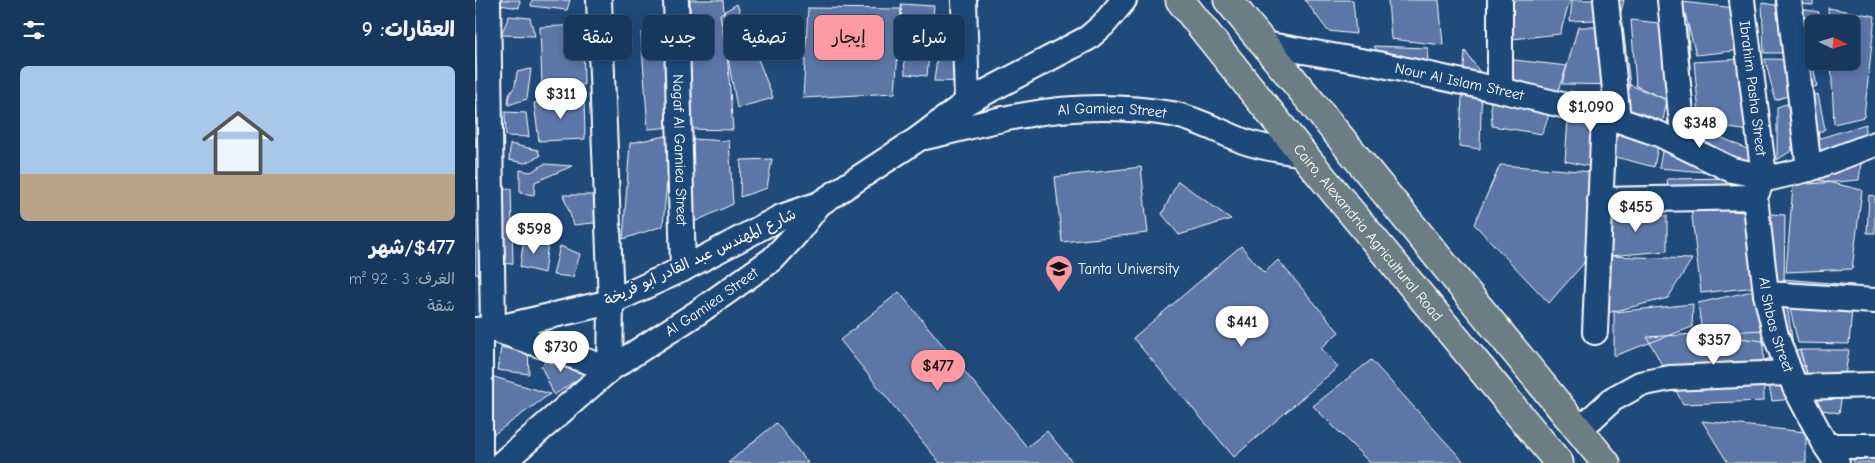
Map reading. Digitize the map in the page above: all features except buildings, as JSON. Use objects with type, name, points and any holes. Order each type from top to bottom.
[{"type":"highway","name":"Cairo, Alexandria Agricultural Road","points":[[1180,0],[1303,154],[1559,463]]},
{"type":"highway","points":[[1228,0],[1579,430],[1596,459]]},
{"type":"street","points":[[478,454],[483,330],[488,0]]},
{"type":"street","points":[[483,330],[610,369],[611,302],[599,0]]},
{"type":"street","name":"Nagaf Al Gamiea Street","points":[[675,0],[683,269]]},
{"type":"street","points":[[964,0],[967,102]]},
{"type":"street","name":"Al Gamiea Street","points":[[502,463],[610,369],[697,313],[773,259],[796,234],[819,204],[918,138],[967,102],[1088,38],[1103,26],[1124,0]]},
{"type":"street","points":[[1500,0],[1500,90]]},
{"type":"street","points":[[1595,332],[1600,200],[1611,117],[1607,0]]},
{"type":"street","points":[[1670,0],[1683,146]]},
{"type":"street","name":"Ibrahim Pasha Street","points":[[1742,0],[1760,187]]},
{"type":"street","points":[[1789,0],[1809,169]]},
{"type":"street","name":"Nour Al Islam Street","points":[[1264,44],[1378,64],[1500,90],[1611,117],[1659,134],[1732,170],[1760,187],[1771,178],[1809,169],[1875,144]]},
{"type":"street","name":"Al Gamiea Street","points":[[918,138],[1025,114],[1080,109],[1128,109],[1175,115],[1267,148],[1303,154]]},
{"type":"street","points":[[1600,200],[1760,187]]},
{"type":"street","name":"Al Shbas Street","points":[[1760,187],[1766,294],[1776,336],[1792,380],[1832,455]]},
{"type":"street","name":"شارع المهندس عبد القادر ابو فريخة","points":[[483,330],[611,302],[683,269],[781,217],[819,204]]},
{"type":"street","points":[[1766,294],[1875,301]]},
{"type":"street","points":[[1579,430],[1613,399],[1626,390],[1647,382],[1670,378],[1792,380],[1875,385]]},
{"type":"street","points":[[1832,455],[1875,446]]},
{"type":"place","name":"Tanta University","points":[[1059,293]]}]
